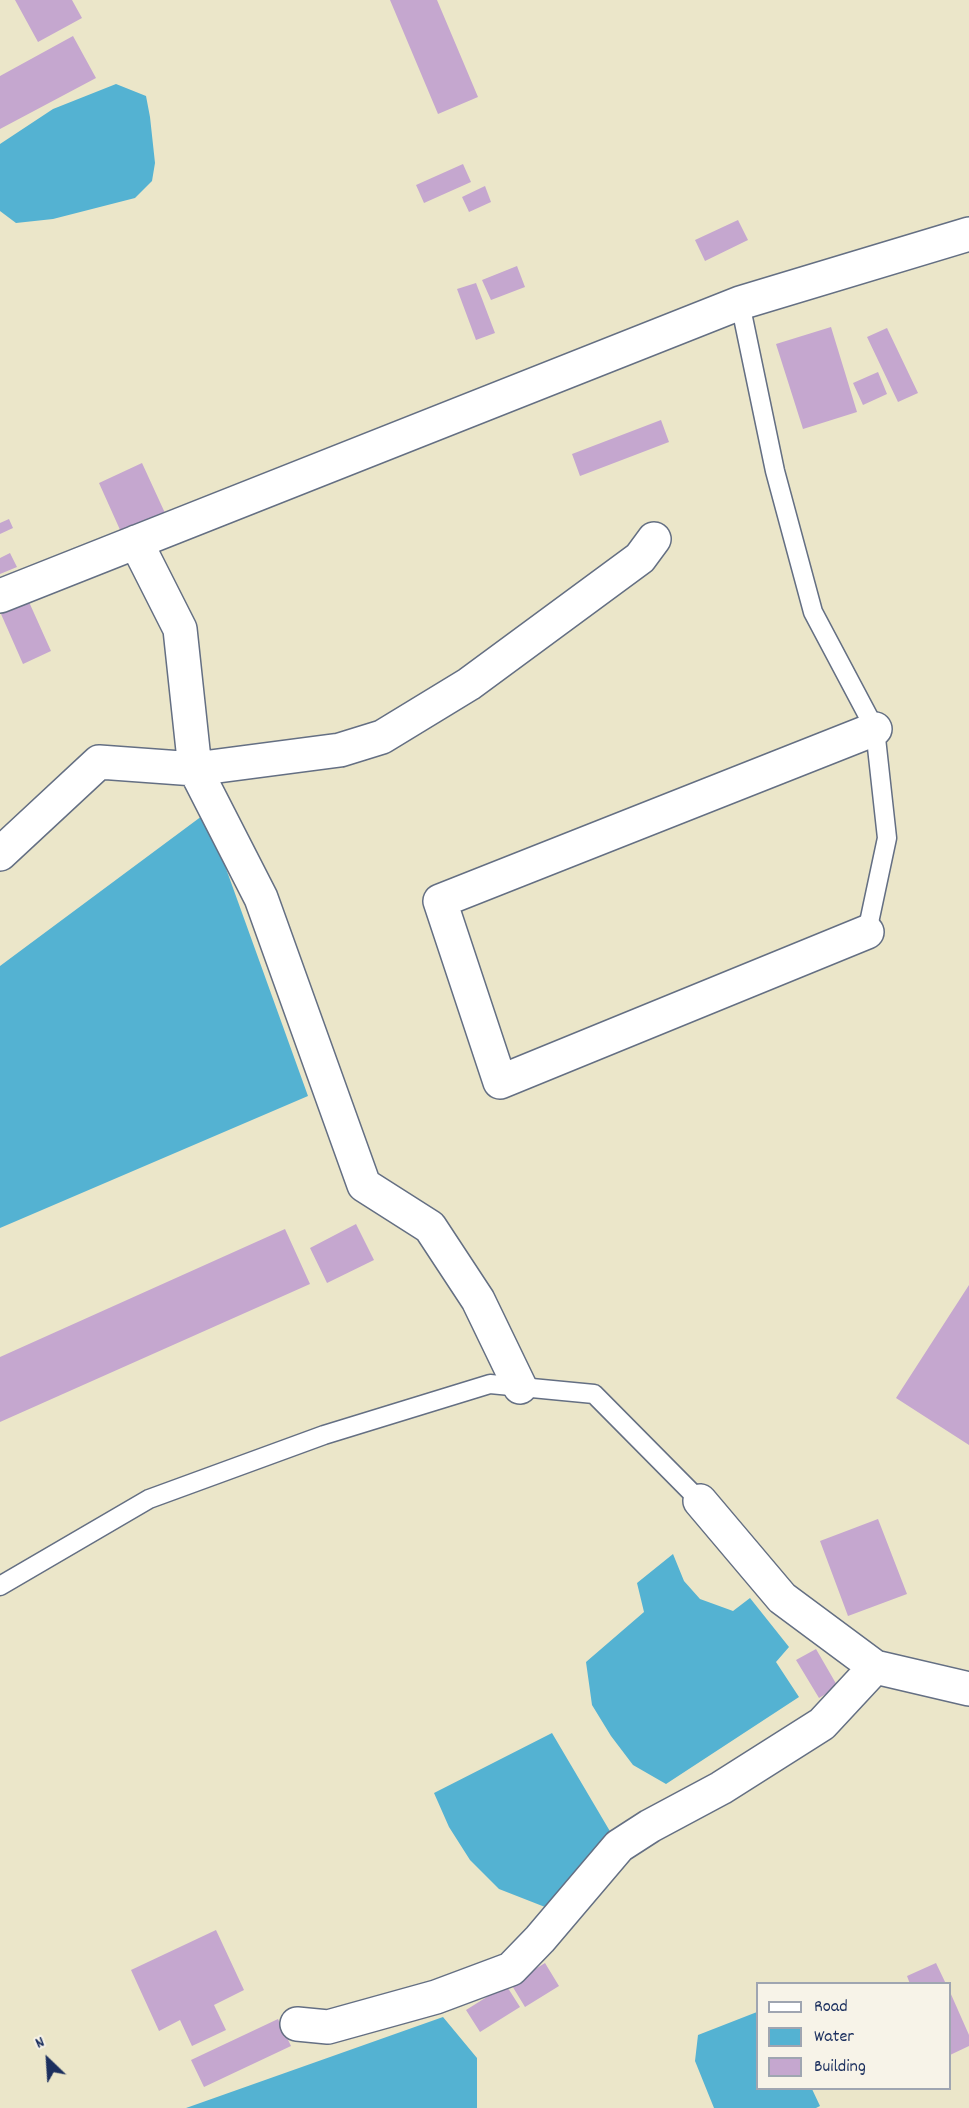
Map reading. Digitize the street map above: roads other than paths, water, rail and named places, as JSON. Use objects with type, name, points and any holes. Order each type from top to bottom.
[{"type":"street","points":[[0,596],[740,303],[969,234]]},
{"type":"street","points":[[0,854],[99,762],[195,770],[340,750],[382,737],[470,684],[640,558],[654,539]]},
{"type":"street","points":[[136,542],[180,629],[195,770],[261,898],[364,1185],[430,1227],[478,1300],[520,1387]]},
{"type":"street","points":[[867,932],[500,1082],[440,901],[875,729]]},
{"type":"street","points":[[700,1501],[782,1598],[875,1667],[969,1689]]},
{"type":"street","points":[[297,2024],[328,2027],[436,1997],[511,1969],[540,1939],[619,1846],[650,1826],[721,1788],[822,1724],[875,1667]]},
{"type":"lane","points":[[740,303],[775,471],[813,612],[875,729],[887,838],[867,932]]},
{"type":"lane","points":[[0,1586],[148,1499],[324,1435],[490,1384],[594,1394],[700,1501]]},
{"type":"water","points":[[116,84],[146,96],[155,163],[152,181],[135,198],[53,219],[16,223],[0,211],[0,144],[53,109]]},
{"type":"water","points":[[206,813],[308,1096],[0,1228],[0,966]]},
{"type":"water","points":[[673,1554],[684,1581],[700,1599],[733,1611],[750,1598],[789,1647],[776,1662],[799,1697],[666,1784],[633,1765],[611,1736],[592,1705],[586,1662],[644,1612],[637,1583]]},
{"type":"water","points":[[552,1733],[611,1833],[545,1907],[499,1889],[470,1860],[449,1827],[434,1793]]},
{"type":"water","points":[[756,2012],[756,2090],[812,2090],[820,2106],[816,2108],[714,2108],[695,2061],[698,2035]]},
{"type":"water","points":[[443,2017],[477,2058],[477,2108],[186,2108]]}]
